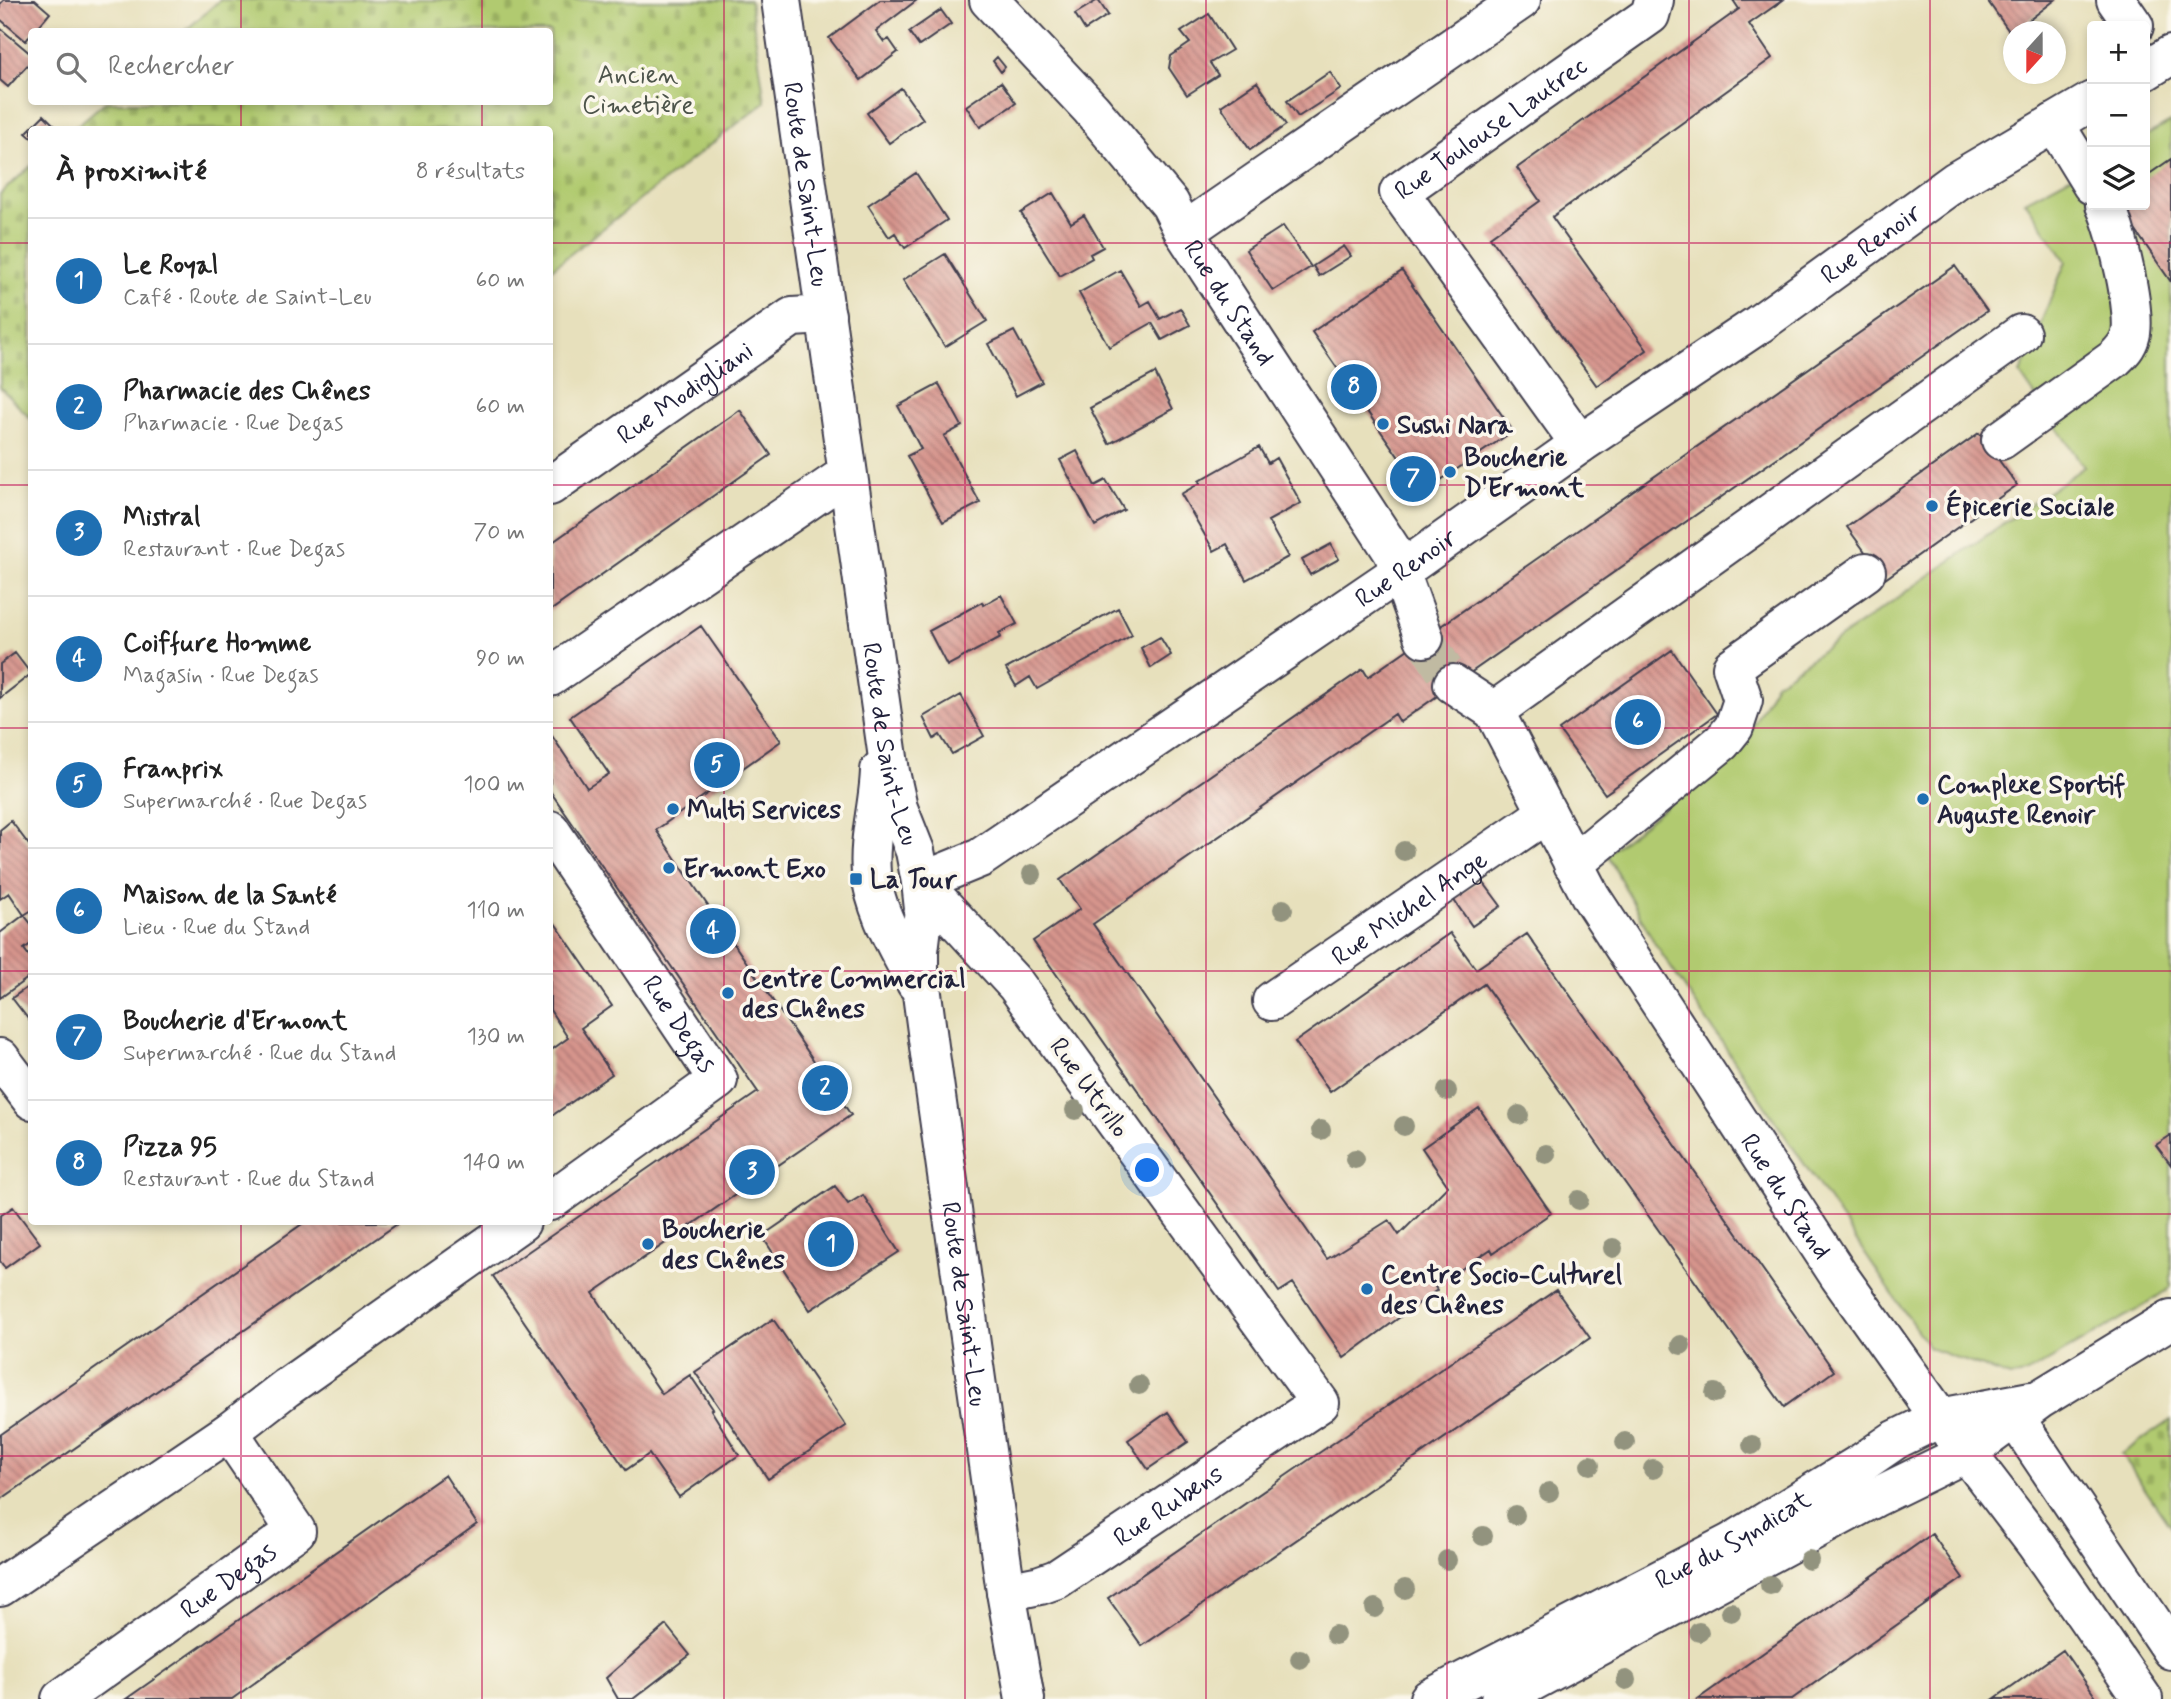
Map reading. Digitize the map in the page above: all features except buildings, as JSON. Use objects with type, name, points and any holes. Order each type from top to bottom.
[{"type":"street","name":"Route de Saint-Leu","points":[[781,0],[882,720],[898,808],[915,851],[921,882],[924,909],[919,951],[931,1066],[1006,1592],[1026,1699]]},
{"type":"street","name":"Rue du Stand","points":[[989,0],[1091,108],[1170,204],[1184,232],[1393,552],[1424,638]]},
{"type":"street","points":[[1184,232],[1521,0]]},
{"type":"street","name":"Rue Toulouse Lautrec","points":[[1580,444],[1399,191],[1650,15],[1654,0]]},
{"type":"street","points":[[2116,0],[2131,21]]},
{"type":"street","name":"Rue Renoir","points":[[921,882],[980,858],[1401,571],[1580,444],[1759,324],[1956,181],[2087,104]]},
{"type":"street","points":[[2054,122],[2087,176]]},
{"type":"street","points":[[2001,440],[2114,359],[2125,349],[2131,336],[2133,320],[2119,248],[2107,210]]},
{"type":"street","name":"Rue Modigliani","points":[[553,484],[792,317],[826,315]]},
{"type":"street","points":[[1494,711],[2021,334]]},
{"type":"street","points":[[553,675],[847,474]]},
{"type":"street","points":[[1573,864],[1722,742],[1734,727],[1743,700],[1732,667],[1866,572]]},
{"type":"street","name":"Rue du Stand","points":[[1453,684],[1494,711],[1591,897],[1839,1276],[1940,1418],[2036,1544],[2143,1699]]},
{"type":"street","points":[[882,720],[880,796],[873,828],[872,873],[880,911],[924,998]]},
{"type":"street","name":"Rue Michel Ange","points":[[1272,1001],[1547,813]]},
{"type":"street","name":"Rue Degas","points":[[553,834],[718,1080],[553,1199]]},
{"type":"street","name":"Rue Utrillo","points":[[921,882],[1016,985],[1320,1403]]},
{"type":"street","points":[[0,1058],[28,1095]]},
{"type":"street","points":[[0,1587],[229,1432],[286,1388],[517,1225]]},
{"type":"street","name":"Rue du Syndicat","points":[[1500,1699],[1874,1498],[1968,1452],[2021,1407],[2171,1319]]},
{"type":"street","name":"Rue Rubens","points":[[1006,1592],[1040,1585],[1057,1578],[1320,1403]]},
{"type":"street","points":[[2021,1407],[2171,1650]]},
{"type":"street","name":"Rue du Syndicat","points":[[1429,1699],[1731,1543],[1895,1440],[1940,1418],[2021,1407]]},
{"type":"street","name":"Rue Degas","points":[[61,1699],[296,1531],[229,1432]]},
{"type":"street","name":"Route de Saint-Leu","points":[[1016,1653],[1017,1699]]},
{"type":"green space","name":"Ancien Cimetière","points":[[220,0],[750,0],[765,102],[553,268],[553,126],[77,126],[101,105],[553,105],[553,28],[188,28]]},
{"type":"green space","name":"Complexe Sportif Auguste Renoir","points":[[2171,122],[2171,1287],[2142,1307],[2025,1374],[2010,1377],[1929,1348],[1655,944],[1607,854],[1742,745],[1776,683],[2084,467],[2020,374],[2066,261],[2025,201],[2087,168],[2087,210],[2150,210],[2150,133]]},
{"type":"green space","points":[[28,169],[28,416],[0,387],[0,194]]},
{"type":"green space","points":[[2171,1420],[2171,1527],[2121,1454]]},
{"type":"tunnel","points":[[1424,638],[1453,684]]},
{"type":"place","name":"Pizza 95","points":[[1354,387]]},
{"type":"place","name":"Sushi Nara","points":[[1383,424]]},
{"type":"place","name":"Boucherie D'Ermont","points":[[1450,472]]},
{"type":"place","name":"Boucherie d'Ermont","points":[[1413,479]]},
{"type":"place","name":"Épicerie Sociale","points":[[1932,506]]},
{"type":"place","name":"Maison de la Santé","points":[[1638,722]]},
{"type":"place","name":"Franprix","points":[[717,765]]},
{"type":"place","name":"Complexe Sportif Auguste Renoir","points":[[1923,799]]},
{"type":"place","name":"Multi Services","points":[[673,809]]},
{"type":"place","name":"Ermont Exo","points":[[669,868]]},
{"type":"place","name":"La Tour","points":[[856,879]]},
{"type":"place","name":"Coiffure Homme","points":[[713,931]]},
{"type":"place","name":"Centre Commercial des Chênes","points":[[728,993]]},
{"type":"place","name":"Pharmacie des Chênes","points":[[825,1088]]},
{"type":"place","name":"Mistral","points":[[752,1172]]},
{"type":"place","name":"Boucherie des Chênes","points":[[648,1244]]},
{"type":"place","name":"Le Royal","points":[[831,1244]]},
{"type":"place","name":"Centre Socio-Culturel des Chênes","points":[[1367,1289]]}]
